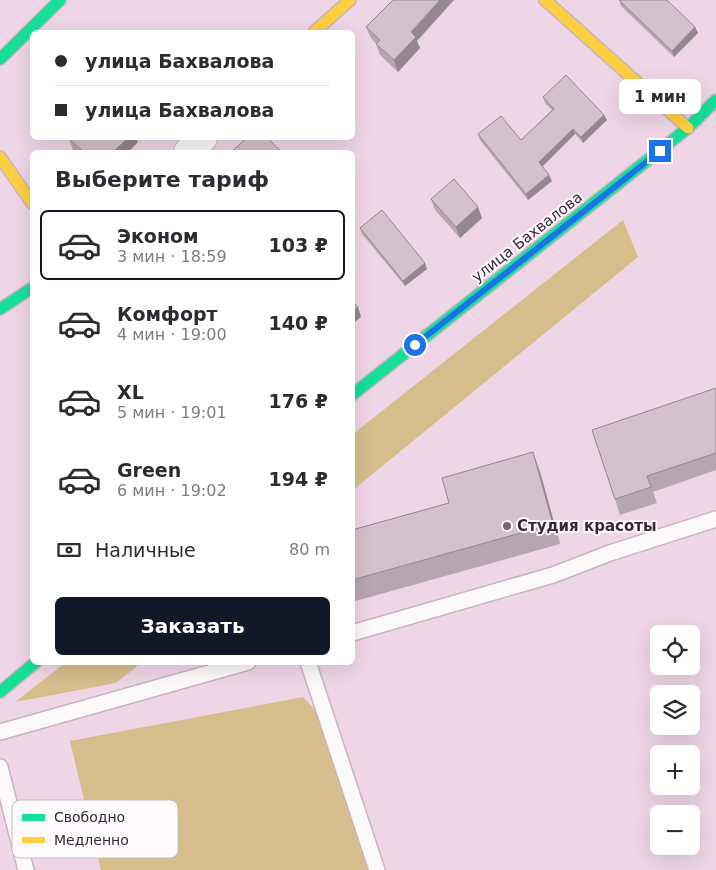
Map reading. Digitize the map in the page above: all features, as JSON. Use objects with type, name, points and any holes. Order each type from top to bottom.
[{"type":"street","points":[[0,59],[60,0]]},
{"type":"street","points":[[316,30],[350,0]]},
{"type":"street","points":[[545,0],[688,128]]},
{"type":"street","name":"улица Бахвалова","points":[[355,393],[688,128],[716,100]]},
{"type":"street","points":[[190,150],[201,140]]},
{"type":"street","points":[[0,157],[30,200]]},
{"type":"street","points":[[0,309],[30,289]]},
{"type":"street","points":[[0,692],[32,665]]},
{"type":"lane","points":[[355,632],[553,575],[610,553],[716,519]]},
{"type":"lane","points":[[0,732],[237,665]]},
{"type":"lane","points":[[309,665],[377,870]]},
{"type":"lane","points":[[0,767],[12,815]]},
{"type":"shaded area","points":[[623,220],[638,257],[355,488],[355,432]]},
{"type":"shaded area","points":[[62,665],[138,665],[116,683],[15,702]]},
{"type":"shaded area","points":[[303,697],[329,725],[375,870],[101,870],[98,858],[178,858],[178,800],[84,800],[70,741]]},
{"type":"building","points":[[393,0],[440,0],[411,32],[416,37],[394,60],[376,44],[380,40],[366,27]]},
{"type":"building","points":[[619,0],[667,0],[695,27],[672,51]]},
{"type":"building","points":[[566,75],[604,115],[581,137],[573,129],[539,162],[549,175],[526,194],[478,134],[501,116],[521,140],[554,109],[543,97]]},
{"type":"building","points":[[70,140],[126,140],[115,150],[82,150]]},
{"type":"building","points":[[245,140],[269,140],[280,150],[233,150]]},
{"type":"building","points":[[454,179],[478,207],[456,227],[431,199]]},
{"type":"building","points":[[382,210],[425,263],[403,281],[360,228]]},
{"type":"building","points":[[716,388],[716,453],[647,476],[651,487],[615,499],[592,430]]},
{"type":"building","points":[[533,452],[553,524],[355,579],[355,529],[449,503],[442,478]]},
{"type":"traffic: fast","points":[[0,59],[60,0]]},
{"type":"traffic: fast","points":[[355,393],[688,128],[716,100]]},
{"type":"traffic: fast","points":[[0,309],[30,289]]},
{"type":"traffic: fast","points":[[0,692],[32,665]]},
{"type":"traffic: slow","points":[[316,30],[350,0]]},
{"type":"traffic: slow","points":[[545,0],[688,128]]},
{"type":"traffic: slow","points":[[0,157],[30,200]]},
{"type":"place","name":"Студия красоты","points":[[507,526]]},
{"type":"route","points":[[415,345],[660,151]]}]
